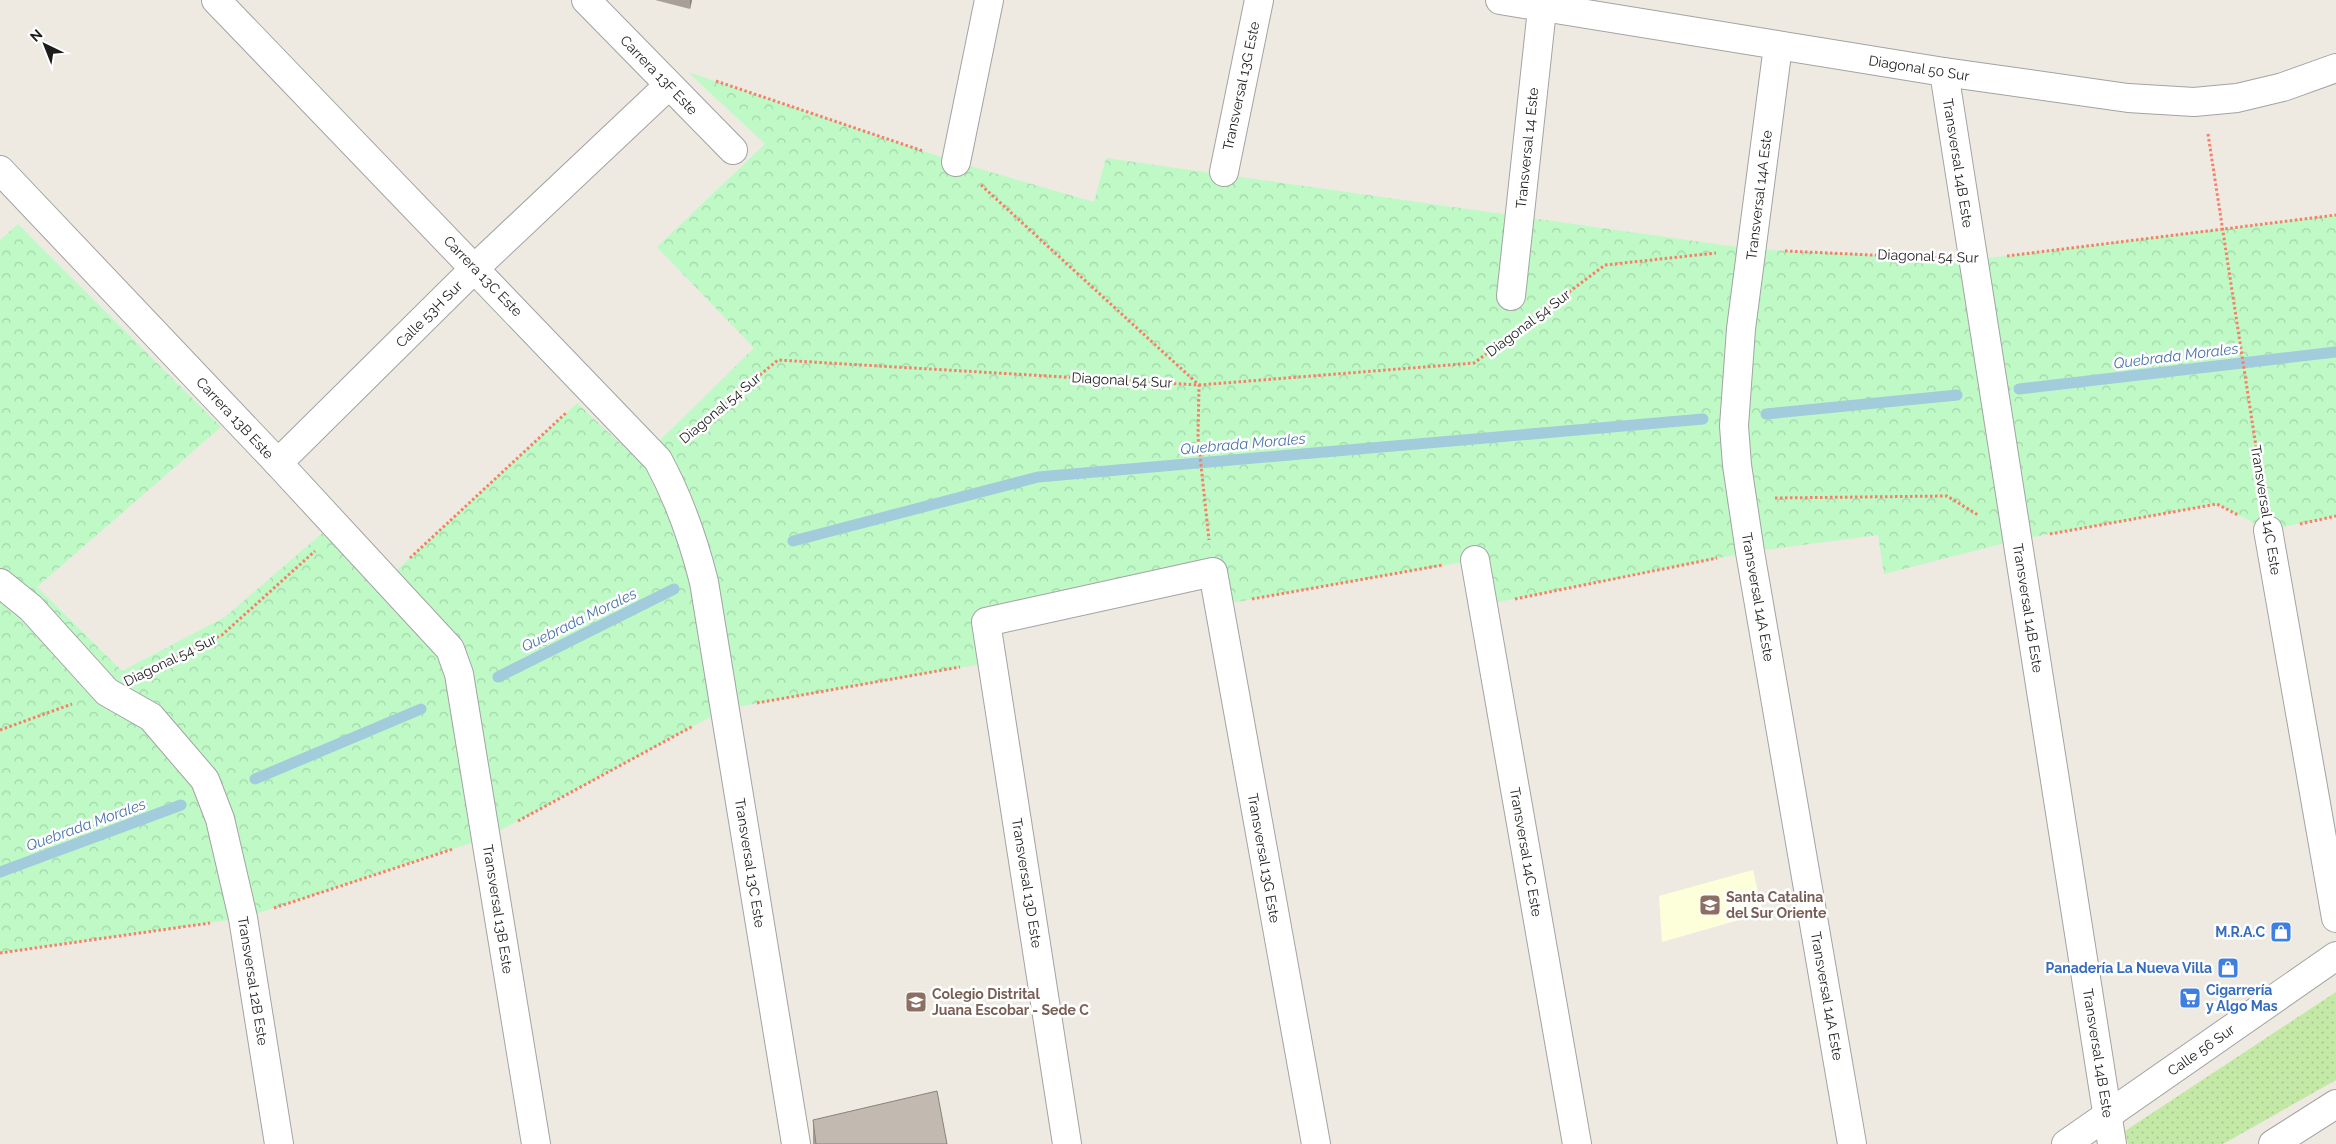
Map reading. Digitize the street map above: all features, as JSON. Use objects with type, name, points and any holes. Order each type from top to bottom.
[{"type":"street","name":"Carrera 13C Este","points":[[216,0],[658,460],[686,518],[704,582]]},
{"type":"street","name":"Carrera 13F Este","points":[[586,0],[733,150]]},
{"type":"street","points":[[956,162],[989,0]]},
{"type":"street","name":"Transversal 13G Este","points":[[1224,172],[1259,0]]},
{"type":"street","name":"Diagonal 50 Sur","points":[[1500,0],[1542,4],[1778,46],[1944,72],[2128,98],[2203,101],[2237,98],[2283,87],[2336,68]]},
{"type":"street","name":"Transversal 14 Este","points":[[1511,296],[1542,4]]},
{"type":"street","name":"Transversal 14A Este","points":[[1778,46],[1741,329],[1734,426],[1737,465],[1750,552],[1852,1144]]},
{"type":"street","name":"Transversal 14B Este","points":[[1944,72],[2112,1144]]},
{"type":"street","name":"Calle 53H Sur","points":[[278,463],[475,268],[669,85]]},
{"type":"street","name":"Carrera 13B Este","points":[[0,170],[278,463],[450,649],[459,674]]},
{"type":"street","name":"Transversal 14C Este","points":[[2268,530],[2336,918]]},
{"type":"street","name":"Transversal 14C Este","points":[[1475,560],[1577,1144]]},
{"type":"street","name":"Transversal 13G Este","points":[[1213,572],[1316,1144]]},
{"type":"street","name":"Transversal 13D Este","points":[[1067,1144],[986,622],[1213,572]]},
{"type":"street","name":"Transversal 13C Este","points":[[704,582],[796,1144]]},
{"type":"street","points":[[0,583],[31,608],[106,692]]},
{"type":"street","name":"Transversal 13B Este","points":[[459,674],[536,1144]]},
{"type":"street","name":"Transversal 12B Este","points":[[106,692],[151,716],[182,750],[205,780],[220,819],[243,918],[279,1144]]},
{"type":"street","name":"Calle 56 Sur","points":[[2066,1144],[2336,956]]},
{"type":"street","points":[[2273,1144],[2336,1104]]},
{"type":"path","points":[[706,78],[956,162],[1199,385],[1198,437],[1213,572]]},
{"type":"path","name":"Transversal 14C Este","points":[[2203,101],[2268,530]]},
{"type":"path","name":"Diagonal 54 Sur","points":[[1537,316],[1605,265],[1751,249],[1974,260],[2336,215]]},
{"type":"path","name":"Diagonal 54 Sur","points":[[658,460],[778,360],[1199,385],[1474,363],[1522,327]]},
{"type":"path","points":[[386,580],[591,390]]},
{"type":"path","name":"Diagonal 54 Sur","points":[[0,730],[106,692],[222,635],[339,530]]},
{"type":"path","points":[[1483,605],[1750,552]]},
{"type":"path","points":[[1219,605],[1475,560]]},
{"type":"shaded area","name":"Santa Catalina del Sur Oriente","points":[[1753,870],[1763,913],[1662,942],[1659,896]]},
{"type":"green space","points":[[688,72],[956,162],[1094,202],[1106,158],[1751,249],[1973,260],[2336,215],[2336,516],[2268,530],[2217,504],[2017,540],[1884,574],[1878,535],[1750,552],[1483,605],[1475,560],[1219,605],[1213,573],[986,622],[993,662],[725,709],[486,838],[243,918],[0,953],[0,240],[18,224],[221,427],[37,587],[122,671],[225,617],[334,523],[386,580],[577,403],[639,461],[754,348],[657,247],[765,144]]},
{"type":"green space","points":[[2336,992],[2336,1080],[2223,1144],[2128,1144],[2125,1131]]},
{"type":"building","points":[[937,1091],[947,1144],[816,1144],[813,1120]]},
{"type":"waterway","name":"Quebrada Morales","points":[[2019,389],[2336,352]]},
{"type":"waterway","name":"Quebrada Morales","points":[[1766,414],[1957,395]]},
{"type":"waterway","name":"Quebrada Morales","points":[[793,541],[1038,477],[1703,419]]},
{"type":"waterway","name":"Quebrada Morales","points":[[498,677],[674,589]]},
{"type":"waterway","name":"Quebrada Morales","points":[[255,779],[421,709]]},
{"type":"waterway","name":"Quebrada Morales","points":[[0,872],[181,805]]},
{"type":"place","name":"Santa Catalina del Sur Oriente","points":[[1710,905]]},
{"type":"place","name":"M.R.A.C","points":[[2281,932]]},
{"type":"place","name":"Panadería La Nueva Villa","points":[[2228,968]]},
{"type":"place","name":"Cigarrería y Algo Mas","points":[[2190,998]]},
{"type":"place","name":"Colegio Distrital Juana Escobar - Sede C","points":[[916,1002]]}]
